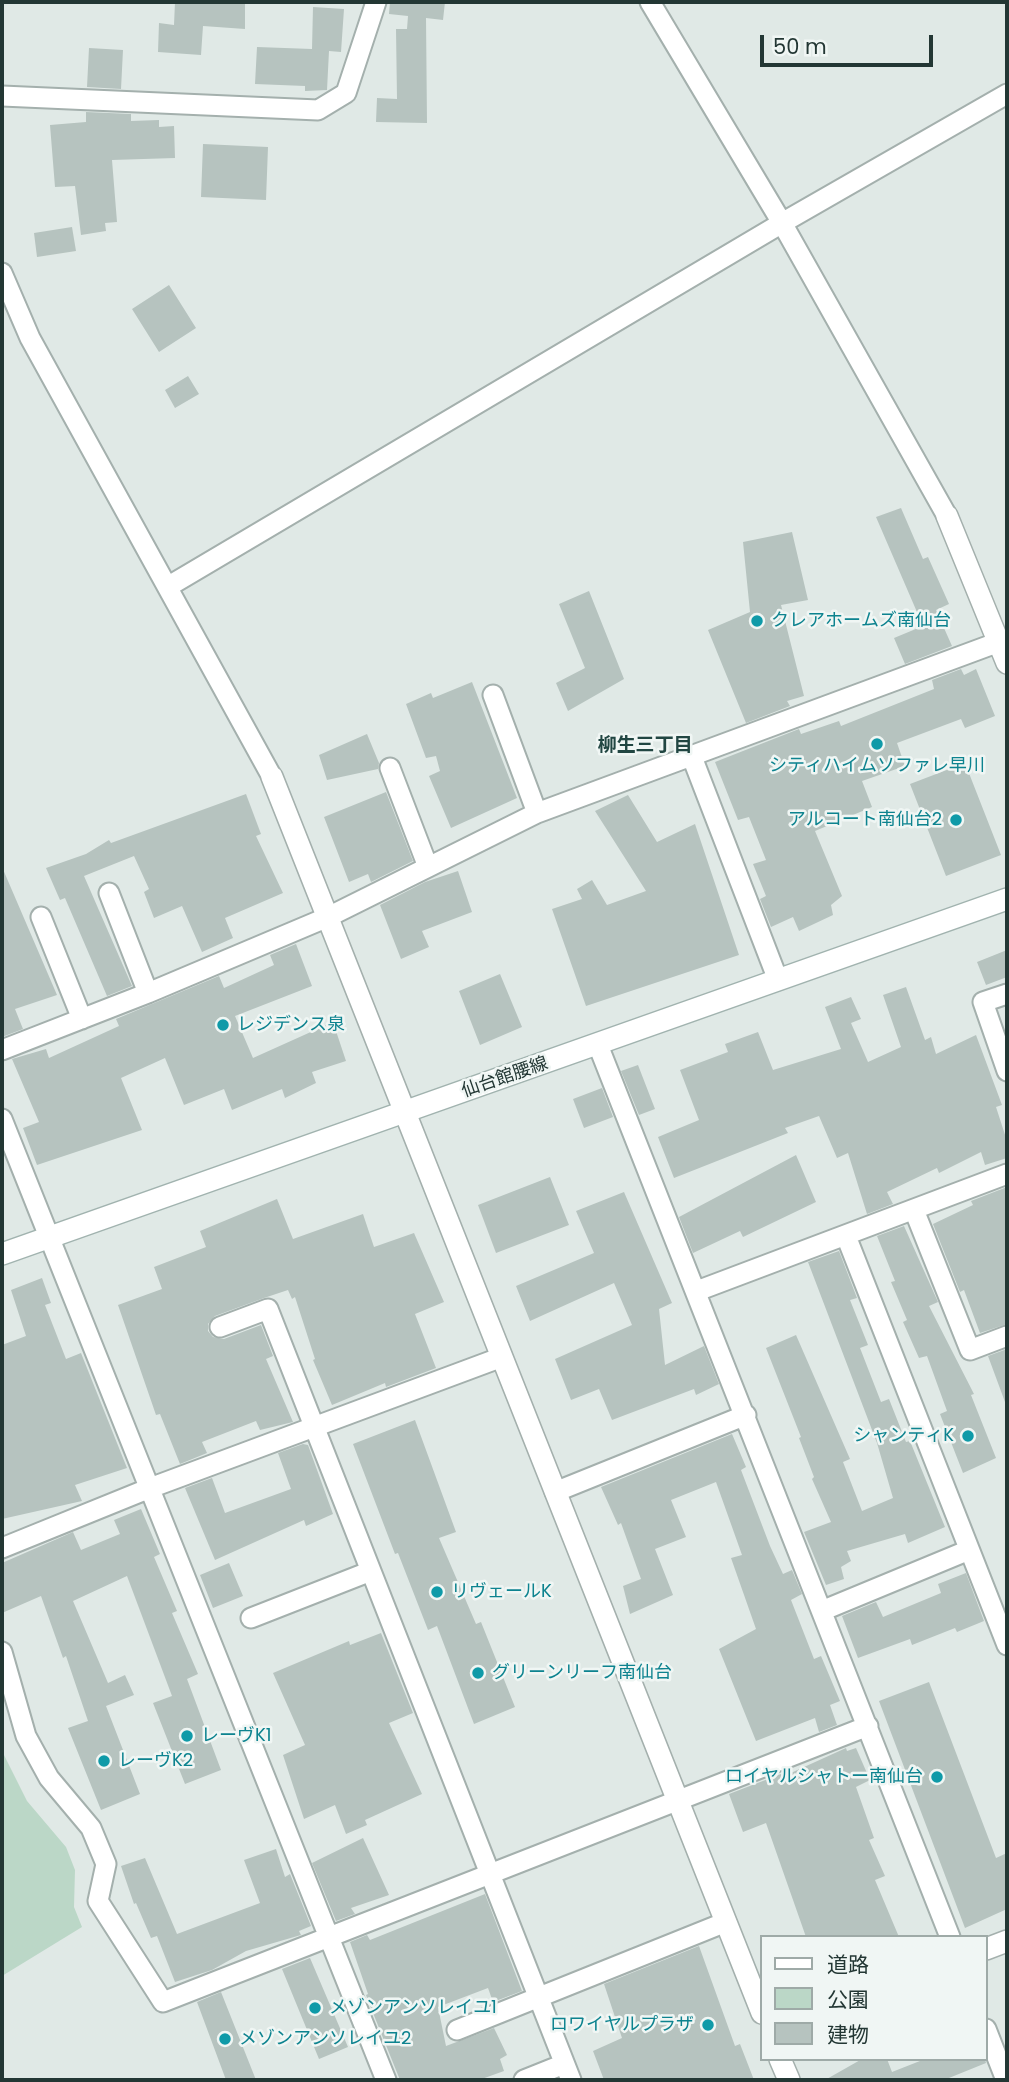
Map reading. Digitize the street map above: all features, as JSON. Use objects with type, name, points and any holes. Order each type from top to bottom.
[{"type":"street","points":[[2,96],[317,110],[346,93],[376,2]]},
{"type":"street","points":[[650,2],[782,223],[947,516],[1003,640],[1007,663]]},
{"type":"street","points":[[169,586],[782,223],[1007,94]]},
{"type":"street","points":[[2,273],[30,338],[272,777],[760,2008]]},
{"type":"street","points":[[2,1050],[148,993],[327,917],[537,813],[1003,640]]},
{"type":"street","points":[[493,695],[537,813]]},
{"type":"street","points":[[692,757],[778,980]]},
{"type":"street","points":[[390,768],[428,867]]},
{"type":"street","points":[[109,893],[148,993]]},
{"type":"street","name":"仙台館腰線","points":[[2,1254],[1007,899]]},
{"type":"street","points":[[41,917],[82,1019]]},
{"type":"street","points":[[1007,994],[984,1003],[1007,1070]]},
{"type":"street","points":[[598,1045],[824,1610],[949,1935]]},
{"type":"street","points":[[2,1119],[386,2080]]},
{"type":"street","points":[[697,1291],[1007,1174]]},
{"type":"street","points":[[914,1210],[970,1350],[1007,1336]]},
{"type":"street","points":[[846,1236],[969,1550],[999,1602],[1007,1645]]},
{"type":"street","points":[[220,1327],[268,1309],[317,1427],[568,2072],[524,2080]]},
{"type":"street","points":[[2,1548],[150,1488],[502,1357]]},
{"type":"street","points":[[555,1492],[746,1415]]},
{"type":"street","points":[[824,1610],[969,1550]]},
{"type":"street","points":[[251,1618],[371,1571]]},
{"type":"street","points":[[2,1652],[26,1736],[48,1778],[91,1828],[106,1864],[98,1901],[163,2002],[678,1803],[868,1726]]},
{"type":"street","points":[[457,2031],[726,1922]]},
{"type":"street","points":[[988,1948],[1007,1941]]},
{"type":"street","points":[[988,2034],[1006,2080]]},
{"type":"street","points":[[781,2061],[789,2080]]},
{"type":"green space","points":[[2,1751],[27,1801],[66,1847],[75,1870],[74,1907],[82,1927],[2,1976]]},
{"type":"building","points":[[175,2],[245,2],[245,29],[203,26],[201,55],[158,52],[159,23],[174,25]]},
{"type":"building","points":[[390,2],[445,2],[443,20],[426,18],[427,123],[376,122],[377,98],[397,99],[396,29],[407,29],[408,16],[389,14]]},
{"type":"building","points":[[313,7],[344,9],[341,52],[329,51],[327,90],[305,91],[305,86],[255,84],[257,47],[312,49]]},
{"type":"building","points":[[89,48],[123,50],[121,89],[87,87]]},
{"type":"building","points":[[86,112],[131,114],[131,121],[159,120],[159,127],[174,126],[175,158],[112,160],[117,222],[105,223],[106,231],[81,235],[75,186],[55,187],[50,125],[86,122]]},
{"type":"building","points":[[203,144],[268,147],[266,200],[201,197]]},
{"type":"building","points":[[72,227],[76,251],[37,257],[34,233]]},
{"type":"building","points":[[169,285],[196,328],[159,352],[132,309]]},
{"type":"building","points":[[188,376],[199,394],[175,408],[165,390]]},
{"type":"building","points":[[901,508],[923,559],[928,557],[949,604],[936,610],[952,646],[905,664],[894,638],[923,626],[876,517]]},
{"type":"building","name":"クレアホームズ南仙台","points":[[792,532],[808,600],[781,605],[804,696],[787,701],[790,706],[746,723],[708,630],[750,612],[743,542]]},
{"type":"building","points":[[589,591],[624,679],[568,711],[556,683],[585,668],[559,604]]},
{"type":"building","points":[[961,669],[964,675],[976,669],[995,716],[965,728],[961,719],[897,743],[905,766],[862,781],[872,807],[815,831],[842,896],[831,905],[833,915],[799,931],[793,917],[771,927],[760,899],[766,896],[753,864],[766,860],[749,817],[738,820],[715,762],[799,729],[801,734],[839,721],[841,726],[934,689],[932,680]]},
{"type":"building","points":[[472,682],[517,798],[451,828],[429,776],[440,771],[436,756],[426,758],[406,704],[431,693],[433,698]]},
{"type":"building","points":[[367,734],[379,763],[378,769],[327,780],[319,755]]},
{"type":"building","name":"アルコート南仙台2","points":[[965,763],[1001,855],[946,876],[910,784]]},
{"type":"building","points":[[386,792],[413,861],[371,882],[368,874],[349,882],[324,817]]},
{"type":"building","points":[[246,794],[261,834],[256,836],[283,893],[225,918],[233,938],[202,952],[182,906],[154,918],[144,892],[149,889],[134,856],[84,876],[132,986],[107,996],[65,898],[60,900],[46,868],[86,854],[109,840],[111,843]]},
{"type":"building","points":[[628,795],[657,842],[695,824],[739,955],[586,1006],[552,909],[582,899],[577,889],[592,880],[607,905],[646,891],[595,811]]},
{"type":"building","points":[[2,867],[57,995],[15,1009],[23,1029],[2,1037]]},
{"type":"building","points":[[458,871],[472,912],[422,931],[429,947],[401,959],[380,905],[425,882]]},
{"type":"building","points":[[296,944],[312,986],[235,1016],[253,1058],[333,1022],[346,1061],[312,1072],[316,1083],[285,1098],[282,1089],[232,1110],[224,1089],[184,1105],[165,1058],[121,1078],[142,1130],[37,1165],[23,1128],[39,1122],[12,1059],[46,1049],[49,1058],[119,1026],[116,1019],[219,976],[224,988],[274,965],[270,955]]},
{"type":"building","points":[[1007,950],[1007,977],[986,985],[977,962]]},
{"type":"building","points":[[500,974],[522,1027],[480,1045],[459,991]]},
{"type":"building","points":[[906,987],[925,1040],[931,1037],[936,1054],[976,1035],[1002,1105],[996,1107],[1007,1141],[1007,1158],[985,1165],[981,1152],[939,1173],[937,1168],[887,1192],[893,1204],[867,1214],[848,1153],[837,1158],[819,1116],[785,1128],[788,1133],[674,1178],[658,1137],[699,1120],[680,1070],[728,1052],[725,1044],[758,1032],[773,1070],[841,1049],[825,1007],[851,997],[861,1019],[851,1023],[868,1062],[901,1047],[883,995]]},
{"type":"building","points":[[638,1065],[655,1109],[639,1115],[621,1071]]},
{"type":"building","points":[[602,1088],[613,1117],[584,1128],[573,1099]]},
{"type":"building","points":[[796,1155],[816,1202],[743,1237],[740,1231],[693,1253],[679,1217]]},
{"type":"building","points":[[550,1177],[569,1225],[496,1253],[478,1205]]},
{"type":"building","points":[[1007,1187],[1007,1324],[980,1333],[964,1290],[960,1292],[933,1224],[973,1205],[971,1201]]},
{"type":"building","points":[[624,1192],[672,1303],[659,1309],[665,1365],[704,1346],[719,1384],[696,1395],[694,1389],[612,1420],[599,1389],[571,1400],[555,1359],[632,1325],[614,1283],[530,1321],[516,1286],[594,1253],[576,1211]]},
{"type":"building","points":[[277,1199],[293,1239],[363,1214],[374,1247],[414,1233],[444,1302],[415,1314],[436,1368],[386,1387],[385,1383],[332,1405],[313,1360],[315,1359],[295,1297],[292,1299],[288,1290],[215,1316],[208,1324],[208,1331],[213,1337],[224,1339],[261,1325],[273,1356],[266,1359],[293,1422],[260,1430],[256,1421],[202,1442],[207,1453],[180,1464],[160,1414],[156,1415],[118,1305],[162,1289],[154,1267],[206,1247],[200,1231]]},
{"type":"building","points":[[904,1226],[938,1302],[929,1306],[974,1394],[971,1395],[996,1458],[963,1473],[940,1414],[947,1411],[927,1356],[919,1358],[903,1322],[907,1320],[891,1282],[895,1281],[877,1236]]},
{"type":"building","points":[[839,1251],[857,1298],[850,1300],[868,1345],[860,1348],[881,1402],[889,1399],[906,1442],[910,1441],[945,1527],[908,1543],[905,1534],[847,1551],[851,1561],[841,1567],[844,1579],[826,1585],[804,1532],[831,1522],[812,1479],[814,1477],[799,1438],[801,1437],[766,1348],[796,1335],[850,1459],[843,1462],[862,1511],[893,1498],[877,1443],[808,1262]]},
{"type":"building","points":[[42,1278],[51,1303],[45,1305],[66,1359],[81,1353],[127,1468],[75,1485],[82,1501],[2,1519],[2,1345],[26,1336],[11,1290]]},
{"type":"building","points":[[1007,1349],[1007,1402],[1005,1402],[988,1356]]},
{"type":"building","points":[[415,1420],[456,1532],[439,1538],[476,1624],[481,1622],[515,1707],[474,1724],[437,1626],[428,1630],[398,1553],[395,1554],[353,1444]]},
{"type":"building","points":[[732,1434],[746,1467],[741,1470],[770,1546],[783,1574],[792,1570],[802,1594],[791,1600],[814,1659],[821,1656],[840,1701],[830,1705],[837,1725],[819,1732],[815,1718],[756,1741],[719,1649],[756,1629],[731,1558],[742,1555],[716,1482],[671,1500],[686,1537],[655,1549],[673,1595],[630,1614],[623,1586],[641,1579],[621,1523],[618,1525],[601,1487]]},
{"type":"building","points":[[303,1444],[308,1445],[333,1514],[306,1526],[304,1520],[215,1560],[185,1488],[212,1478],[225,1513],[291,1489],[278,1453]]},
{"type":"building","points":[[141,1509],[160,1554],[154,1557],[177,1611],[172,1613],[198,1674],[187,1679],[221,1770],[185,1784],[153,1703],[172,1696],[127,1576],[73,1601],[108,1683],[125,1675],[134,1695],[106,1706],[140,1794],[101,1810],[68,1728],[88,1721],[66,1656],[63,1658],[41,1596],[2,1613],[2,1563],[73,1532],[81,1550],[120,1534],[114,1520]]},
{"type":"building","points":[[229,1563],[243,1596],[213,1608],[200,1575]]},
{"type":"building","points":[[966,1573],[984,1621],[957,1632],[955,1628],[912,1645],[910,1639],[858,1658],[842,1616],[876,1602],[883,1617],[941,1593],[938,1584]]},
{"type":"building","points":[[381,1633],[413,1713],[389,1723],[422,1794],[365,1820],[367,1825],[346,1834],[335,1805],[304,1819],[283,1755],[305,1745],[273,1673],[349,1641],[350,1645]]},
{"type":"building","name":"ロイヤルシャトー南仙台","points":[[929,1682],[996,1858],[1007,1853],[1007,1909],[965,1928],[879,1701]]},
{"type":"building","points":[[846,1748],[847,1751],[856,1748],[870,1780],[856,1787],[874,1838],[869,1840],[885,1876],[875,1880],[898,1935],[805,1935],[766,1823],[743,1832],[729,1794],[781,1774],[782,1777]]},
{"type":"building","points":[[363,1838],[389,1895],[351,1908],[355,1914],[336,1921],[312,1863]]},
{"type":"building","points":[[276,1849],[285,1877],[290,1874],[311,1926],[299,1931],[301,1935],[246,1951],[212,1970],[175,1982],[157,1936],[151,1938],[136,1903],[134,1904],[121,1866],[145,1858],[177,1934],[260,1903],[244,1860]]},
{"type":"building","points":[[485,1894],[522,1991],[493,2002],[488,1988],[438,2007],[446,2046],[494,2028],[507,2055],[500,2059],[504,2071],[479,2080],[400,2080],[366,1995],[368,1994],[350,1942],[367,1935],[370,1940]]},
{"type":"building","points":[[699,1946],[735,2046],[740,2044],[754,2080],[604,2080],[593,2051],[622,2038],[604,1984]]},
{"type":"building","name":"メゾンアンソレイユ1","points":[[310,1958],[348,2047],[319,2059],[282,1969]]},
{"type":"building","name":"メゾンアンソレイユ2","points":[[221,1992],[256,2080],[226,2080],[197,2002]]},
{"type":"building","points":[[858,2061],[888,2061],[892,2072],[920,2061],[986,2063],[944,2080],[825,2080]]},
{"type":"place","name":"クレアホームズ南仙台","points":[[757,621]]},
{"type":"place","name":"シティハイムソファレ早川","points":[[877,744]]},
{"type":"place","name":"アルコート南仙台2","points":[[956,820]]},
{"type":"place","name":"レジデンス泉","points":[[223,1025]]},
{"type":"place","name":"シャンティK","points":[[968,1436]]},
{"type":"place","name":"リヴェールK","points":[[437,1592]]},
{"type":"place","name":"グリーンリーフ南仙台","points":[[478,1673]]},
{"type":"place","name":"レーヴK1","points":[[187,1736]]},
{"type":"place","name":"レーヴK2","points":[[104,1761]]},
{"type":"place","name":"ロイヤルシャトー南仙台","points":[[937,1777]]},
{"type":"place","name":"メゾンアンソレイユ1","points":[[315,2008]]},
{"type":"place","name":"ロワイヤルプラザ","points":[[708,2025]]},
{"type":"place","name":"メゾンアンソレイユ2","points":[[225,2039]]},
{"type":"district","name":"柳生三丁目","points":[[645,746]]}]
